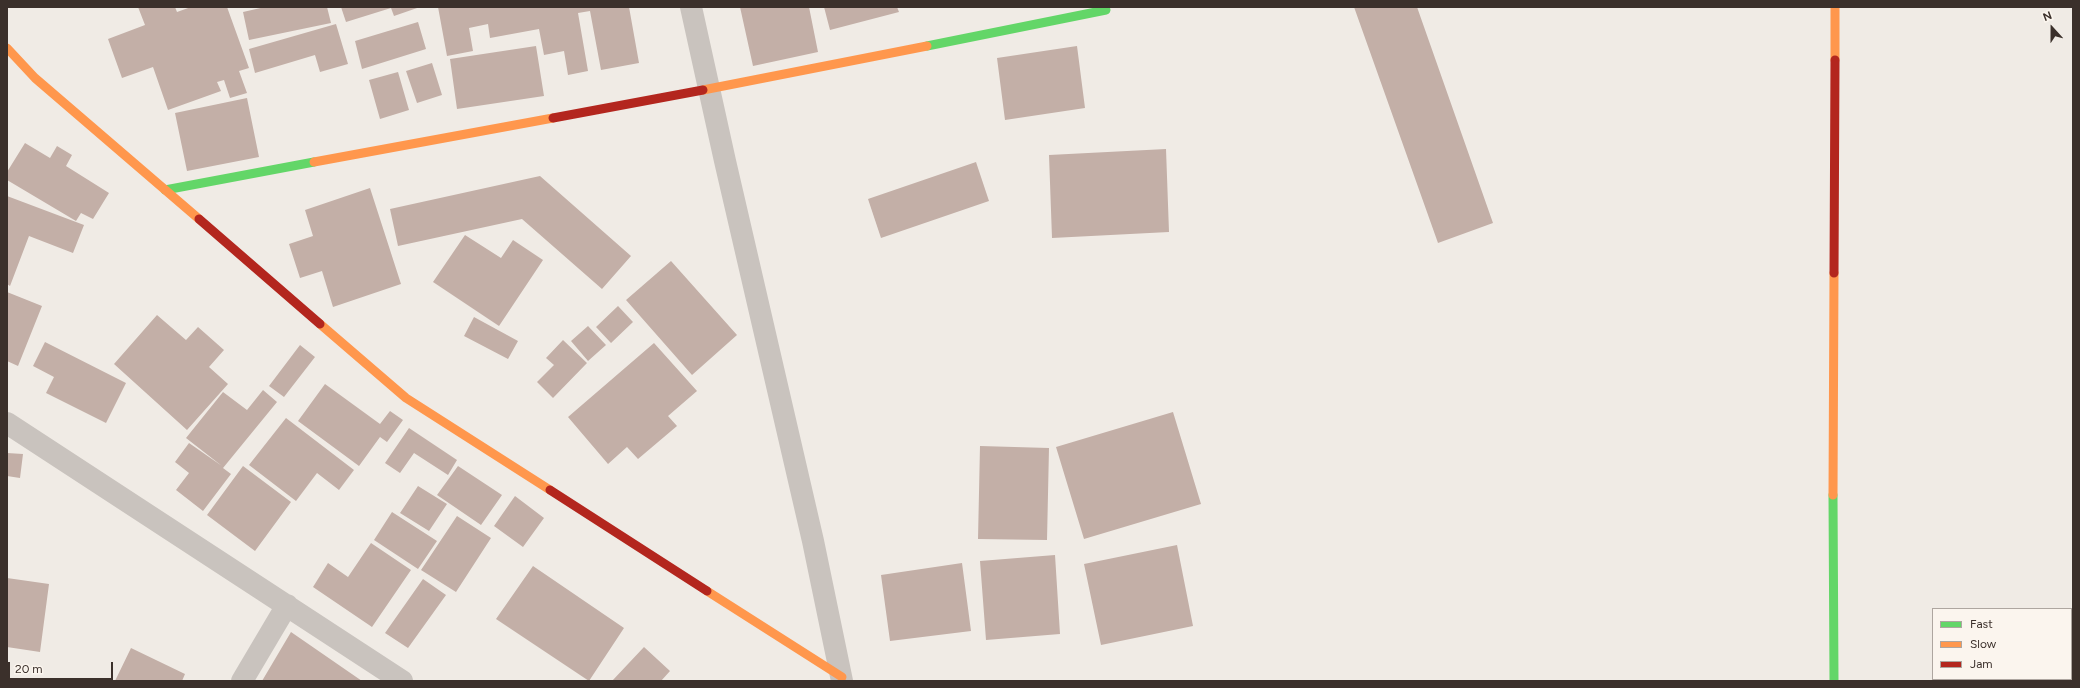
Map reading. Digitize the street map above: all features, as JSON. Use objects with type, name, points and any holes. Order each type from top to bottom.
[{"type":"street","points":[[691,7],[708,89],[813,541],[842,679]]},
{"type":"street","points":[[1834,681],[1832,596],[1835,7]]},
{"type":"street","points":[[165,190],[708,89],[1106,10]]},
{"type":"street","points":[[7,48],[35,78],[406,398],[842,679]]},
{"type":"street","points":[[7,423],[402,681]]},
{"type":"street","points":[[242,681],[287,605]]},
{"type":"building","points":[[138,7],[175,7],[177,12],[191,7],[227,7],[249,68],[239,71],[247,93],[230,98],[224,80],[217,82],[221,91],[168,110],[153,67],[122,78],[108,39],[145,25]]},
{"type":"building","points":[[265,7],[327,7],[331,23],[249,40],[243,12]]},
{"type":"building","points":[[341,7],[420,7],[394,16],[391,8],[346,22]]},
{"type":"building","points":[[438,7],[629,7],[639,63],[601,70],[590,11],[578,13],[588,71],[568,75],[564,51],[544,55],[539,29],[490,38],[488,24],[469,28],[473,51],[447,56]]},
{"type":"building","points":[[740,7],[809,7],[818,52],[753,66]]},
{"type":"building","points":[[824,7],[897,7],[899,12],[830,30]]},
{"type":"building","points":[[1354,7],[1417,7],[1493,223],[1438,243]]},
{"type":"building","points":[[418,22],[426,49],[362,69],[355,41]]},
{"type":"building","points":[[336,24],[348,64],[320,72],[315,55],[255,73],[249,49]]},
{"type":"building","points":[[536,46],[544,96],[457,109],[450,59]]},
{"type":"building","points":[[1077,46],[1085,108],[1005,120],[997,58]]},
{"type":"building","points":[[432,63],[442,95],[417,103],[406,71]]},
{"type":"building","points":[[398,72],[409,110],[380,119],[369,80]]},
{"type":"building","points":[[247,98],[259,157],[187,171],[175,113]]},
{"type":"building","points":[[25,143],[50,158],[57,146],[72,155],[66,166],[109,193],[93,219],[81,213],[76,221],[7,180],[7,172]]},
{"type":"building","points":[[1166,149],[1169,232],[1052,238],[1049,155]]},
{"type":"building","points":[[976,162],[989,201],[881,238],[868,199]]},
{"type":"building","points":[[540,176],[631,256],[602,289],[522,219],[398,246],[390,209]]},
{"type":"building","points":[[370,188],[401,284],[333,307],[322,271],[300,278],[289,244],[313,236],[305,210]]},
{"type":"building","points":[[7,196],[84,225],[73,253],[29,236],[10,286],[7,284]]},
{"type":"building","points":[[465,235],[501,258],[513,240],[543,260],[499,326],[433,282]]},
{"type":"building","points":[[671,261],[737,335],[692,375],[626,300]]},
{"type":"building","points":[[7,292],[42,306],[18,366],[7,361]]},
{"type":"building","points":[[618,306],[633,322],[611,343],[596,327]]},
{"type":"building","points":[[157,315],[186,340],[198,327],[224,350],[209,367],[228,384],[187,430],[114,364]]},
{"type":"building","points":[[474,317],[518,341],[508,359],[464,336]]},
{"type":"building","points":[[588,326],[606,345],[588,361],[571,341]]},
{"type":"building","points":[[563,340],[587,363],[553,398],[537,382],[554,365],[546,358]]},
{"type":"building","points":[[45,342],[126,383],[106,423],[46,393],[54,377],[33,366]]},
{"type":"building","points":[[654,343],[697,391],[668,416],[677,426],[638,459],[627,447],[608,464],[568,417]]},
{"type":"building","points":[[300,345],[315,357],[284,397],[269,386]]},
{"type":"building","points":[[325,384],[380,424],[390,411],[403,420],[387,442],[380,437],[359,466],[298,421]]},
{"type":"building","points":[[263,390],[277,402],[223,468],[231,474],[203,511],[176,490],[189,473],[175,462],[189,443],[222,466],[186,438],[223,392],[247,410]]},
{"type":"building","points":[[1173,412],[1201,504],[1084,539],[1056,447]]},
{"type":"building","points":[[286,418],[354,470],[339,490],[317,473],[296,501],[249,465]]},
{"type":"building","points":[[409,428],[457,460],[448,475],[414,453],[400,473],[385,463]]},
{"type":"building","points":[[980,446],[1049,448],[1047,540],[978,539]]},
{"type":"building","points":[[7,453],[23,454],[20,478],[7,476]]},
{"type":"building","points":[[243,466],[291,502],[255,551],[207,515]]},
{"type":"building","points":[[458,466],[502,495],[481,525],[437,495]]},
{"type":"building","points":[[418,486],[447,504],[429,531],[400,513]]},
{"type":"building","points":[[515,496],[544,518],[523,547],[494,526]]},
{"type":"building","points":[[392,512],[437,541],[418,569],[374,540]]},
{"type":"building","points":[[457,516],[491,538],[456,592],[421,570]]},
{"type":"building","points":[[371,543],[411,570],[372,627],[313,587],[328,563],[348,577]]},
{"type":"building","points":[[1177,545],[1193,626],[1101,645],[1084,564]]},
{"type":"building","points":[[1055,555],[1060,634],[986,640],[980,561]]},
{"type":"building","points":[[962,563],[971,631],[890,641],[881,575]]},
{"type":"building","points":[[533,566],[624,628],[589,681],[496,619]]},
{"type":"building","points":[[7,578],[49,584],[40,652],[7,647]]},
{"type":"building","points":[[423,579],[446,595],[408,648],[385,633]]},
{"type":"building","points":[[291,632],[362,681],[262,681]]},
{"type":"building","points":[[644,647],[670,671],[661,681],[612,681]]},
{"type":"building","points":[[131,648],[185,674],[182,681],[115,681]]},
{"type":"traffic: fast","points":[[927,46],[1106,10]]},
{"type":"traffic: fast","points":[[165,190],[314,162]]},
{"type":"traffic: fast","points":[[1833,495],[1834,681]]},
{"type":"traffic: slow","points":[[1835,7],[1835,60]]},
{"type":"traffic: slow","points":[[703,90],[927,46]]},
{"type":"traffic: slow","points":[[7,48],[35,78],[199,219]]},
{"type":"traffic: slow","points":[[314,162],[553,118]]},
{"type":"traffic: slow","points":[[1833,495],[1834,273]]},
{"type":"traffic: slow","points":[[320,324],[406,398],[550,490]]},
{"type":"traffic: slow","points":[[707,591],[842,677]]},
{"type":"traffic: jam","points":[[1834,273],[1835,60]]},
{"type":"traffic: jam","points":[[553,118],[703,90]]},
{"type":"traffic: jam","points":[[199,219],[320,324]]},
{"type":"traffic: jam","points":[[550,490],[707,591]]}]
